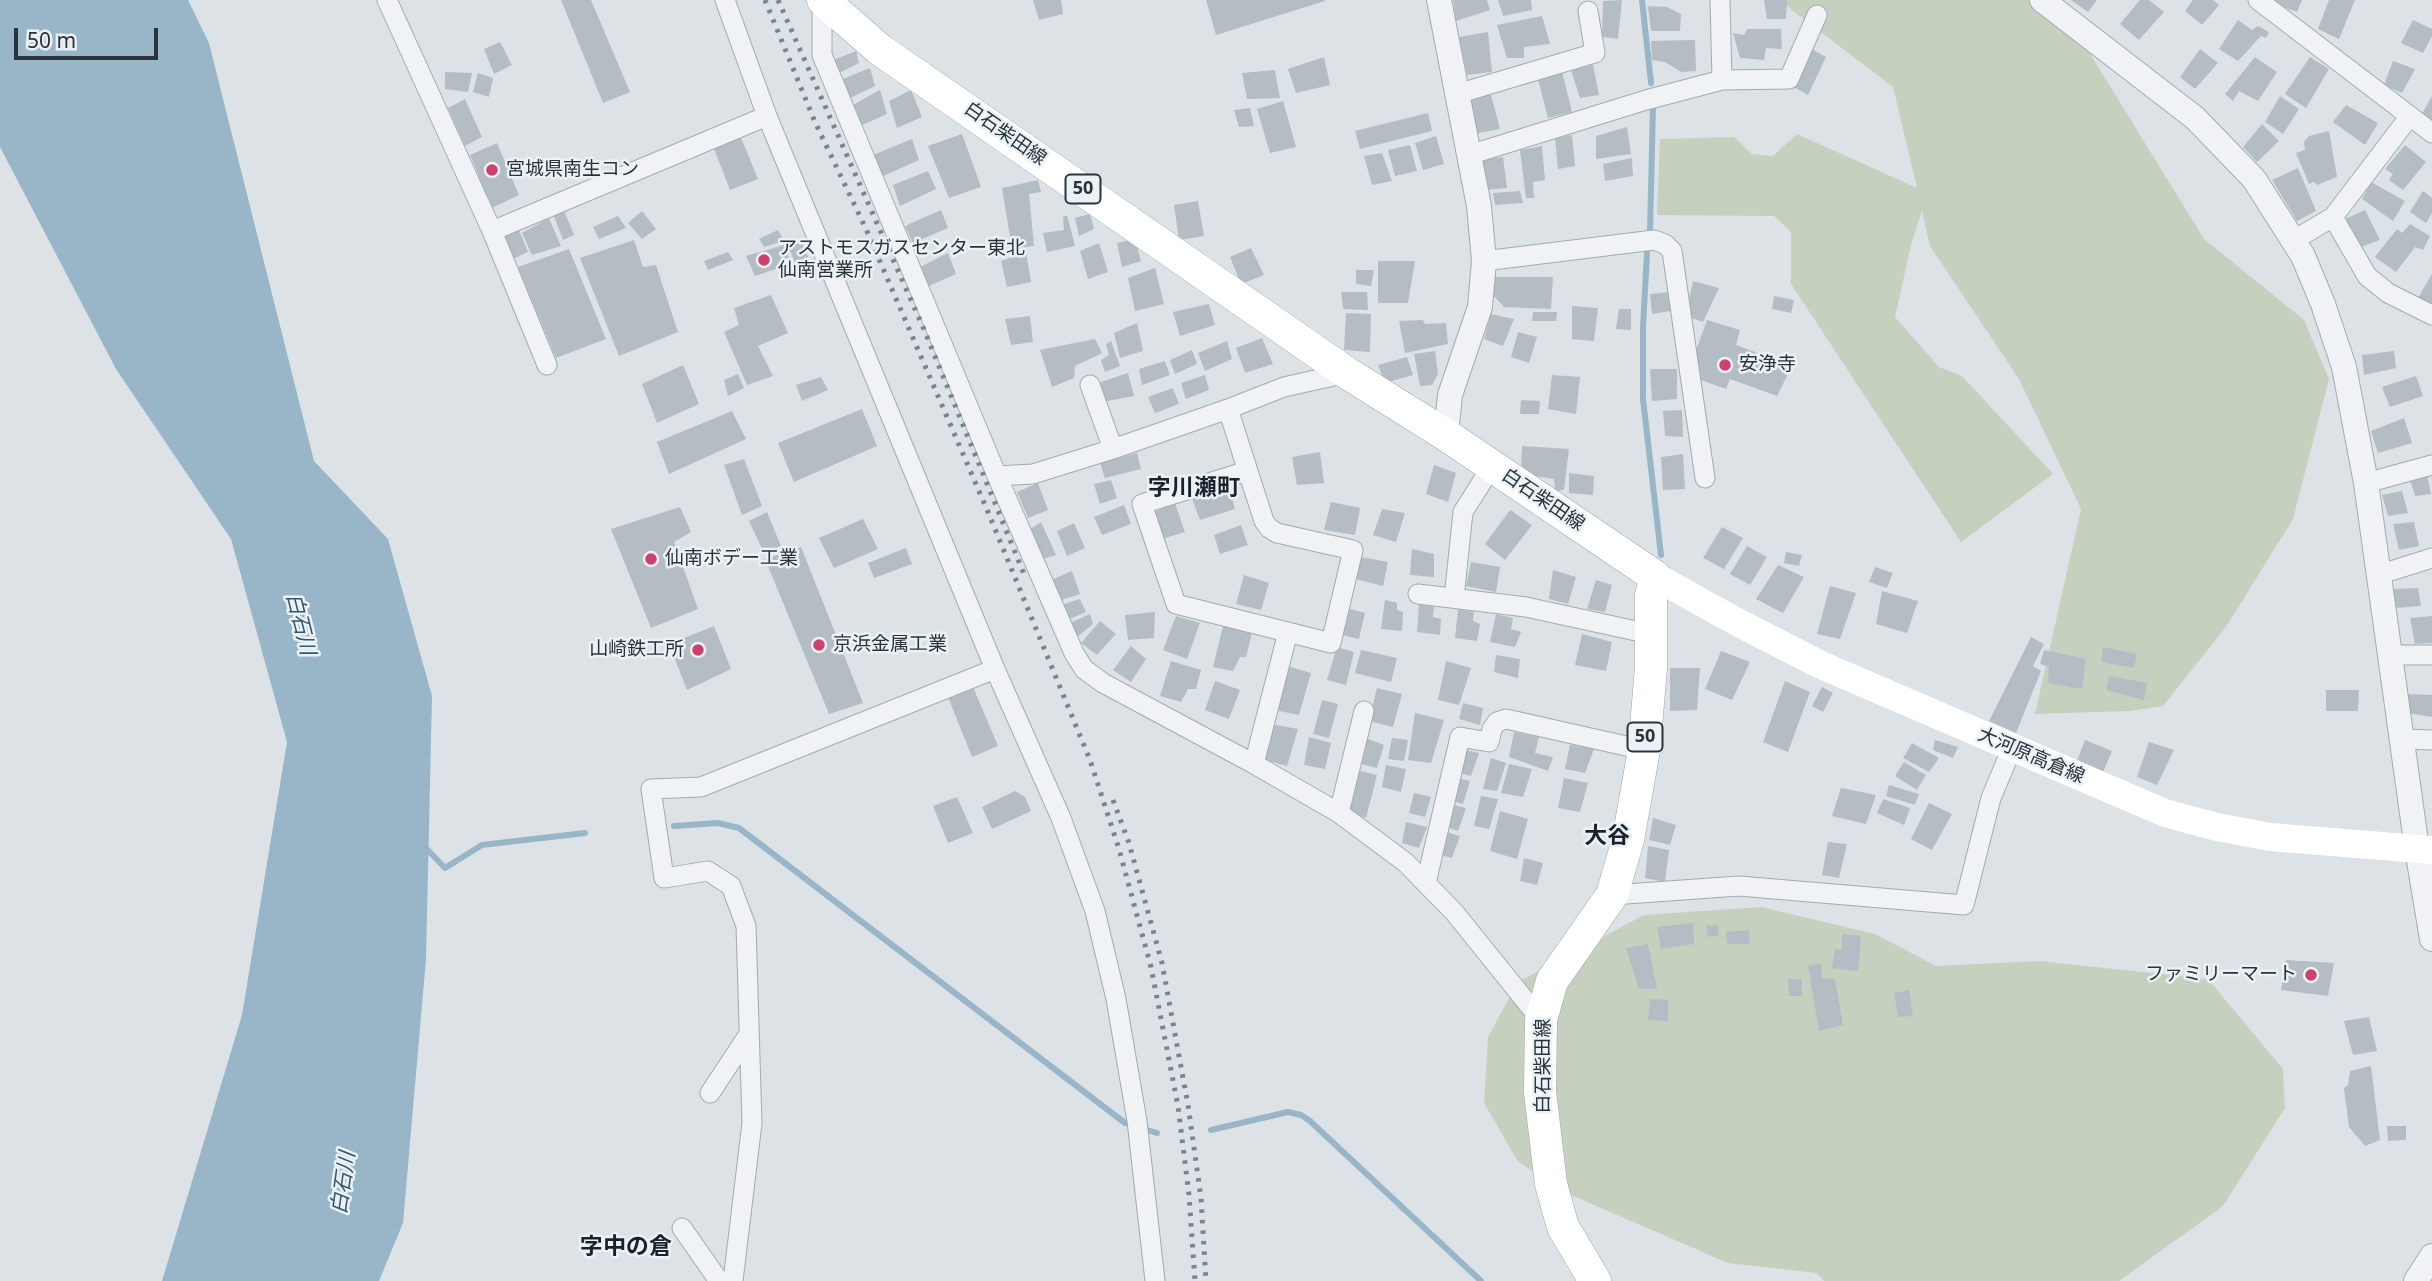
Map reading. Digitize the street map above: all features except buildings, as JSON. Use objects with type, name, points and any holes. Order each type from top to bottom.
[{"type":"main road","name":"白石柴田線","points":[[823,0],[879,49],[1347,373],[1446,435],[1656,577],[1651,594],[1651,668],[1644,750],[1628,839],[1612,895],[1552,981],[1542,1020],[1540,1092],[1551,1184],[1563,1227],[1595,1281]]},
{"type":"main road","name":"大河原高倉線","points":[[1656,577],[1821,665],[2165,813],[2270,837],[2425,849]]},
{"type":"street","points":[[387,0],[492,231],[547,365]]},
{"type":"street","points":[[724,0],[767,116],[995,669],[1061,818],[1095,911],[1116,999],[1138,1130],[1155,1281]]},
{"type":"street","points":[[823,0],[822,55],[997,476],[1074,653],[1084,669],[1103,683],[1339,813],[1405,862],[1454,912],[1542,1020]]},
{"type":"street","points":[[1440,0],[1479,206],[1485,261],[1480,307],[1450,395],[1446,435]]},
{"type":"street","points":[[1720,0],[1722,80]]},
{"type":"street","points":[[2042,0],[2195,118],[2254,179],[2294,240],[2323,304],[2344,367],[2366,483],[2403,739],[2425,849],[2432,939]]},
{"type":"street","points":[[2258,0],[2432,133]]},
{"type":"street","points":[[1457,94],[1595,52],[1588,11]]},
{"type":"street","points":[[1469,155],[1646,100],[1722,80],[1789,79],[1817,15]]},
{"type":"street","points":[[492,231],[767,116]]},
{"type":"street","points":[[2294,240],[2333,217],[2410,116]]},
{"type":"street","points":[[2333,217],[2367,276],[2388,293],[2432,315]]},
{"type":"street","points":[[1485,261],[1654,240],[1665,244],[1672,251],[1705,478]]},
{"type":"street","points":[[997,476],[1033,474],[1113,449],[1284,387],[1347,373]]},
{"type":"street","points":[[1090,385],[1113,449]]},
{"type":"street","points":[[1228,409],[1264,521],[1269,528],[1277,533],[1353,550],[1331,643],[1176,604],[1142,504],[1247,471]]},
{"type":"street","points":[[2366,483],[2432,465]]},
{"type":"street","points":[[1454,598],[1463,512],[1492,466]]},
{"type":"street","points":[[2381,574],[2432,558]]},
{"type":"street","points":[[1418,594],[1526,607],[1650,634]]},
{"type":"street","points":[[1254,764],[1288,632]]},
{"type":"street","points":[[2391,655],[2432,655]]},
{"type":"street","points":[[733,1281],[752,1123],[746,926],[732,886],[708,871],[664,878],[651,789],[701,787],[995,669]]},
{"type":"street","points":[[1339,813],[1364,711]]},
{"type":"street","points":[[1426,883],[1460,737],[1489,742],[1497,722],[1506,719],[1644,750]]},
{"type":"street","points":[[2403,739],[2432,740]]},
{"type":"street","points":[[1612,895],[1739,886],[1964,905],[1991,798],[2012,748]]},
{"type":"street","points":[[710,1093],[749,1034]]},
{"type":"street","points":[[682,1228],[719,1281]]},
{"type":"street","points":[[2416,1281],[2432,1256]]},
{"type":"green space","points":[[1779,0],[2057,0],[2204,239],[2304,320],[2329,379],[2293,519],[2226,627],[2163,706],[2130,711],[2035,714],[2081,509],[2019,379],[1930,246],[1922,211],[1912,241],[1895,317],[1939,367],[1962,376],[2053,474],[1961,542],[1791,284],[1791,232],[1774,216],[1657,215],[1660,139],[1734,137],[1752,154],[1773,156],[1797,134],[1917,188],[1893,87]]},
{"type":"green space","points":[[1761,907],[1875,934],[1936,966],[2039,961],[2208,979],[2283,1069],[2285,1108],[2223,1206],[2119,1281],[1824,1281],[1817,1273],[1728,1263],[1555,1188],[1517,1160],[1484,1103],[1488,1037],[1518,982],[1644,915]]},
{"type":"water","name":"白石川","points":[[0,0],[188,0],[209,43],[314,461],[388,539],[432,696],[426,959],[403,1223],[379,1281],[162,1281],[242,1015],[287,742],[231,539],[116,369],[0,147]]},
{"type":"waterway","points":[[1642,0],[1651,83]]},
{"type":"waterway","points":[[1650,230],[1653,107]]},
{"type":"waterway","points":[[1647,253],[1643,399],[1661,555]]},
{"type":"waterway","points":[[674,826],[718,823],[739,828],[1125,1123],[1157,1133]]},
{"type":"waterway","points":[[425,847],[445,868],[482,845],[585,833]]},
{"type":"waterway","points":[[1211,1130],[1288,1112],[1301,1115],[1481,1281]]},
{"type":"railway","points":[[765,0],[815,122],[866,229],[988,512],[1090,760],[1119,849],[1151,967],[1178,1106],[1189,1195],[1195,1281]]},
{"type":"railway","points":[[778,0],[923,327],[1026,579]]},
{"type":"railway","points":[[1113,800],[1129,843],[1162,963],[1188,1105],[1201,1198],[1206,1281]]},
{"type":"place","name":"宮城県南生コン","points":[[492,170]]},
{"type":"place","name":"アストモスガスセンター東北 仙南営業所","points":[[764,260]]},
{"type":"place","name":"安浄寺","points":[[1725,365]]},
{"type":"place","name":"仙南ボデー工業","points":[[651,559]]},
{"type":"place","name":"京浜金属工業","points":[[819,645]]},
{"type":"place","name":"山崎鉄工所","points":[[698,650]]},
{"type":"place","name":"ファミリーマート","points":[[2311,975]]},
{"type":"district","name":"字川瀬町","points":[[1194,488]]},
{"type":"district","name":"大谷","points":[[1607,836]]},
{"type":"district","name":"字中の倉","points":[[626,1247]]}]
